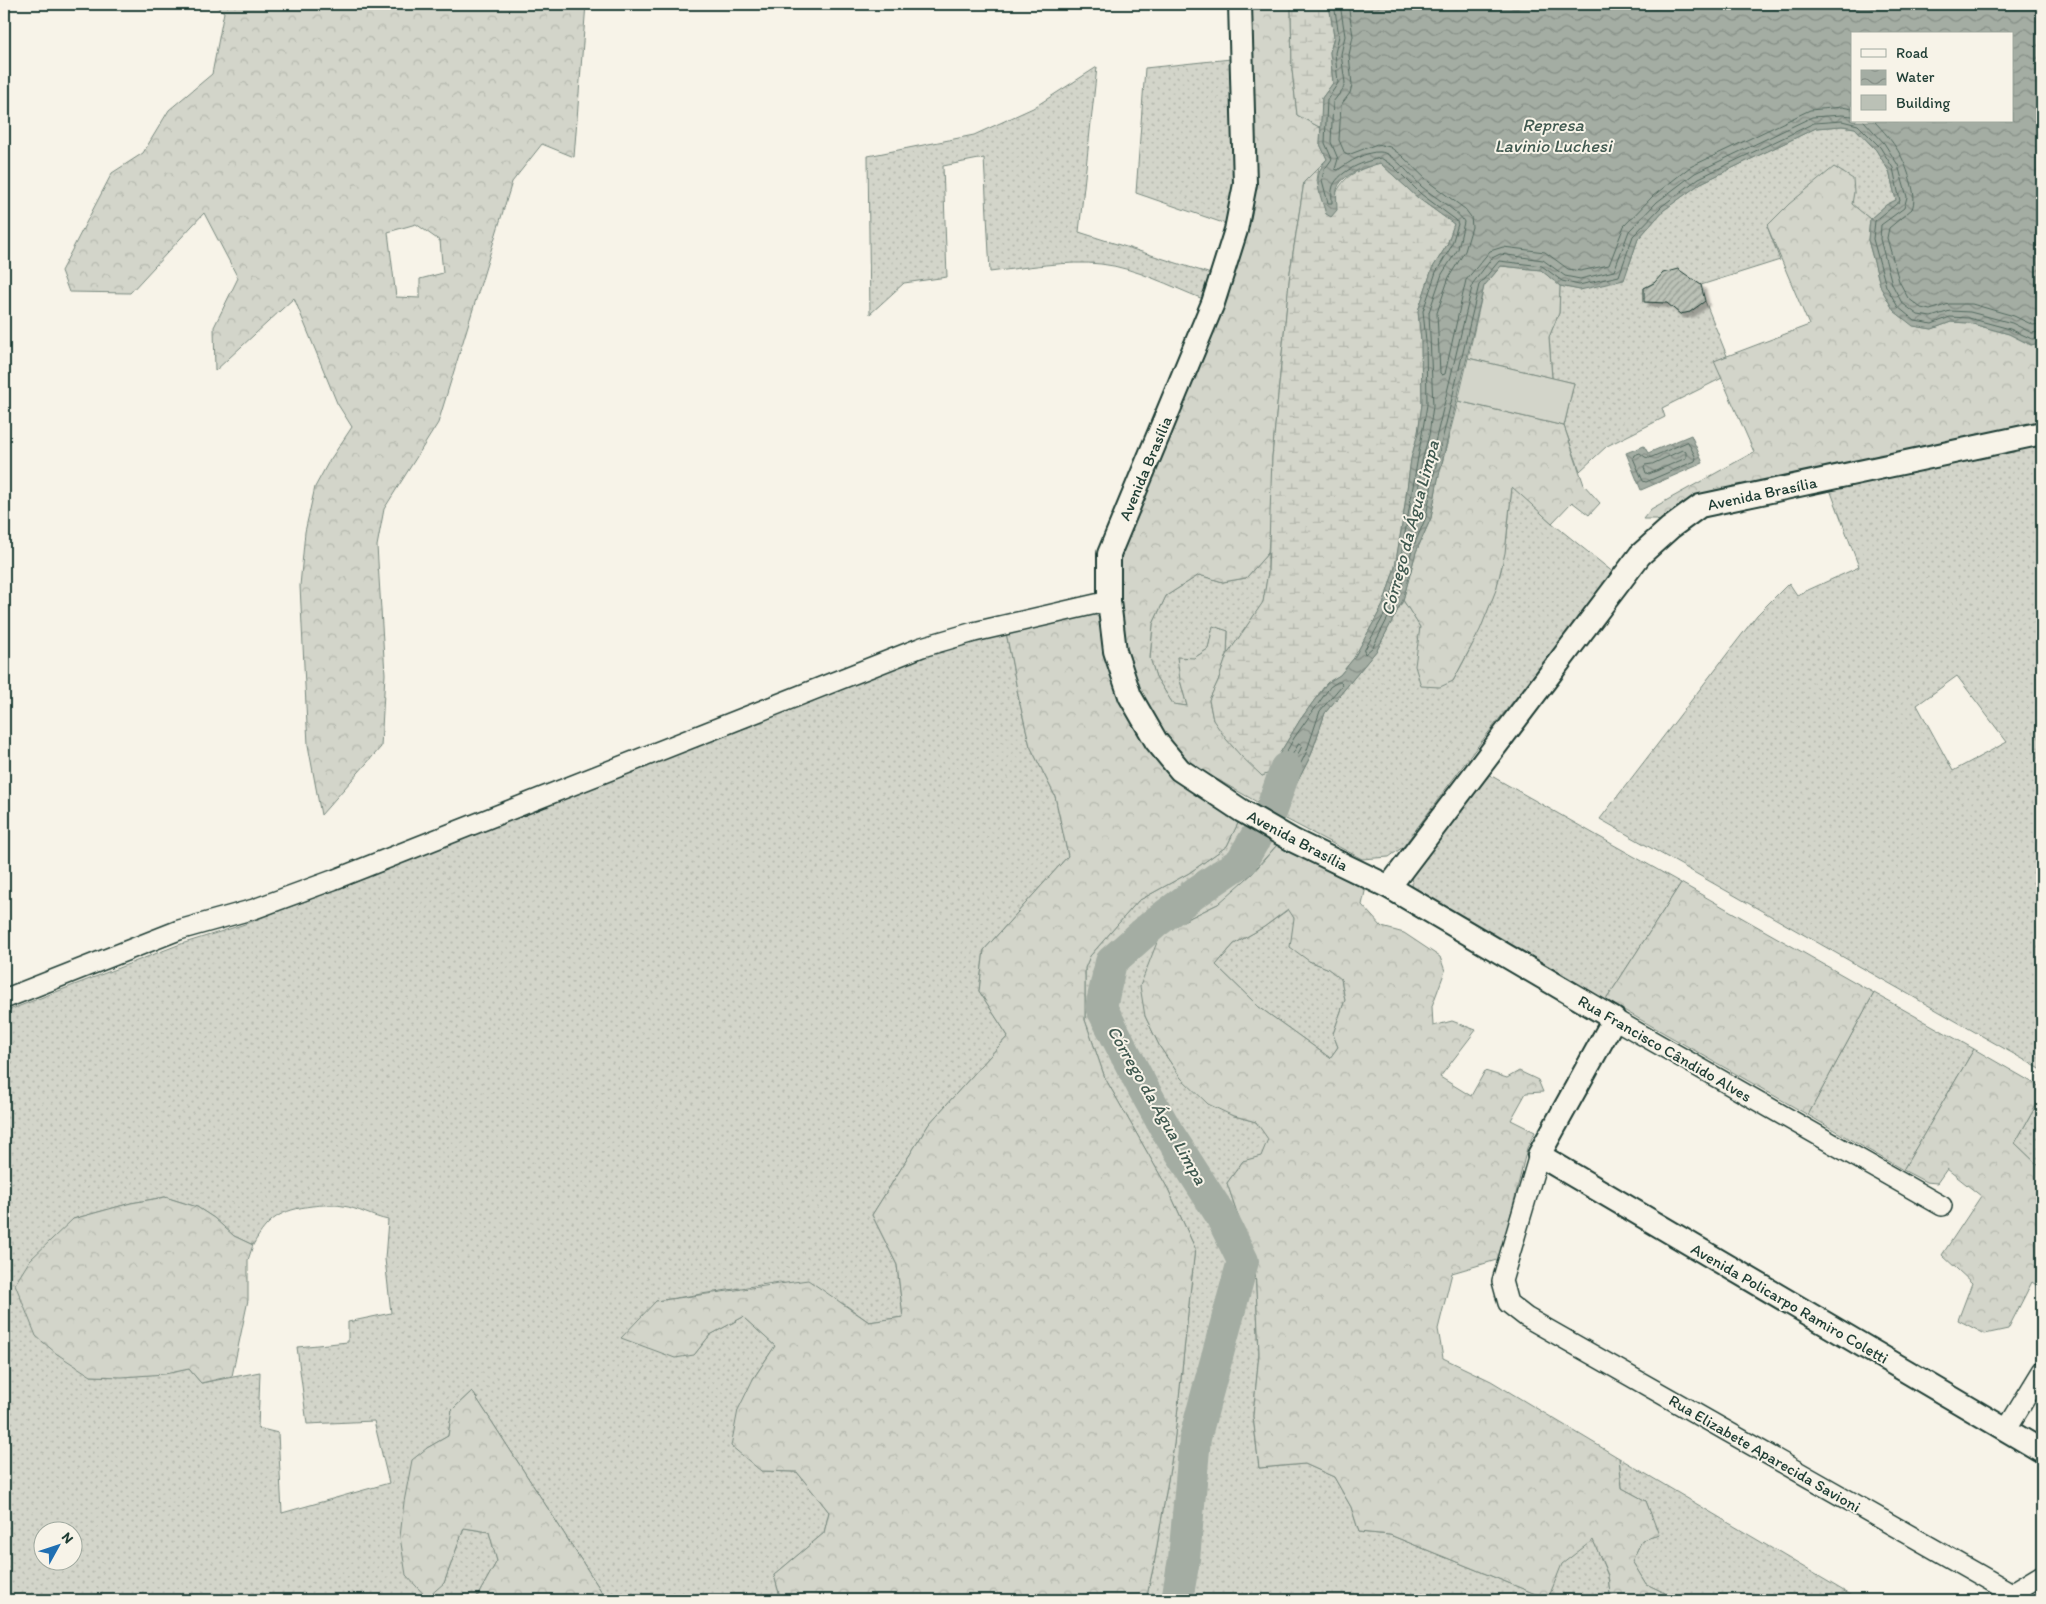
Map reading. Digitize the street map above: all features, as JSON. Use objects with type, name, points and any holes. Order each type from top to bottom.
[{"type":"street","name":"Avenida Brasília","points":[[1240,4],[1245,184],[1236,230],[1213,303],[1109,554],[1109,601],[1115,651],[1130,696],[1156,741],[1180,770],[1242,811],[1294,841],[1389,887],[1640,555],[1670,528],[1700,506],[2042,433]]},
{"type":"street","points":[[4,999],[179,930],[254,909],[333,880],[922,647],[983,630],[1109,601]]},
{"type":"street","name":"Rua Francisco Cândido Alves","points":[[1389,887],[1614,1019],[1942,1206]]},
{"type":"street","points":[[1539,1155],[1614,1019]]},
{"type":"street","name":"Rua Elizabete Aparecida Savioni","points":[[1539,1155],[1502,1281],[1508,1303],[1526,1317],[2012,1598]]},
{"type":"street","name":"Avenida Policarpo Ramiro Coletti","points":[[1539,1155],[2042,1451]]},
{"type":"street","points":[[2006,1430],[2042,1371]]},
{"type":"street","points":[[2012,1598],[2042,1574]]},
{"type":"green space","points":[[213,4],[586,4],[574,157],[542,144],[512,182],[438,423],[384,509],[377,546],[385,674],[381,747],[321,815],[308,745],[300,586],[305,532],[315,487],[328,463],[352,427],[337,403],[294,298],[215,371],[214,327],[238,278],[204,213],[130,293],[69,292],[61,271],[112,173],[143,153],[169,110],[212,74],[224,12]],"holes":[[[416,224],[440,241],[443,273],[420,279],[420,298],[396,297],[388,232]]]},
{"type":"green space","points":[[1252,4],[1291,4],[1292,70],[1297,115],[1321,128],[1320,144],[1327,159],[1304,182],[1290,272],[1272,457],[1268,553],[1246,578],[1223,582],[1199,575],[1166,596],[1153,624],[1150,658],[1156,677],[1173,704],[1187,706],[1180,680],[1177,657],[1194,658],[1208,649],[1213,626],[1228,631],[1227,655],[1209,700],[1213,720],[1262,776],[1274,771],[1271,782],[1257,802],[1188,763],[1161,733],[1141,694],[1126,649],[1119,612],[1120,557],[1224,307],[1248,228],[1256,184]]},
{"type":"green space","points":[[1291,4],[1329,4],[1334,37],[1330,52],[1333,83],[1322,98],[1321,128],[1297,115],[1292,70]]},
{"type":"green space","points":[[1231,59],[1236,180],[1226,224],[1136,193],[1145,68]]},
{"type":"green space","points":[[1097,67],[1079,232],[1211,274],[1203,299],[1140,273],[1101,264],[1060,264],[990,272],[984,158],[943,166],[947,277],[904,283],[870,314],[868,156],[974,135],[1033,108]]},
{"type":"green space","points":[[1842,126],[1855,128],[1876,150],[1889,171],[1896,200],[1886,205],[1870,219],[1851,204],[1854,192],[1767,226],[1780,260],[1701,285],[1678,270],[1644,288],[1645,302],[1667,303],[1680,314],[1690,312],[1705,301],[1727,356],[1715,361],[1722,378],[1662,408],[1665,417],[1607,446],[1580,471],[1564,426],[1574,383],[1552,378],[1549,337],[1559,313],[1560,286],[1580,290],[1629,266],[1638,239],[1664,210],[1701,183],[1816,128]]},
{"type":"green space","points":[[1380,163],[1418,198],[1454,224],[1447,245],[1432,269],[1418,311],[1421,341],[1422,404],[1418,433],[1411,459],[1395,567],[1383,605],[1354,658],[1340,675],[1327,683],[1300,720],[1277,758],[1274,771],[1262,776],[1226,739],[1213,720],[1209,700],[1227,655],[1263,602],[1268,572],[1272,457],[1290,272],[1304,182],[1319,167],[1317,181],[1326,214],[1336,193],[1345,180],[1358,171]]},
{"type":"green space","points":[[1834,167],[1853,179],[1854,192],[1852,204],[1870,219],[1868,240],[1881,288],[1894,311],[1914,326],[1932,329],[1951,322],[1969,323],[2009,334],[2031,345],[2042,342],[2042,423],[1662,524],[1657,519],[1643,519],[1651,509],[1754,452],[1714,361],[1809,325],[1767,226],[1789,204]]},
{"type":"green space","points":[[1501,266],[1541,270],[1560,286],[1559,313],[1549,337],[1552,378],[1468,358],[1484,286]]},
{"type":"green space","points":[[1468,358],[1574,383],[1564,426],[1458,401]]},
{"type":"green space","points":[[1458,401],[1564,426],[1584,485],[1600,503],[1589,515],[1572,502],[1552,523],[1512,487],[1505,553],[1496,590],[1480,630],[1453,681],[1440,687],[1421,686],[1415,666],[1420,627],[1403,600],[1416,552],[1431,518],[1438,479]]},
{"type":"green space","points":[[2042,438],[2042,1070],[1600,819],[1757,615],[1789,583],[1797,595],[1859,567],[1828,484]],"holes":[[[1957,676],[2007,742],[1953,771],[1917,705]]]},
{"type":"green space","points":[[1512,486],[1552,523],[1614,573],[1474,751],[1403,847],[1389,857],[1362,859],[1280,816],[1311,755],[1325,713],[1377,650],[1403,600],[1420,627],[1419,639],[1453,681],[1481,626],[1499,578]]},
{"type":"green space","points":[[1268,553],[1268,572],[1263,603],[1227,655],[1228,631],[1213,627],[1208,649],[1194,658],[1180,680],[1187,706],[1173,704],[1156,677],[1150,659],[1153,624],[1166,596],[1199,575],[1223,582],[1246,578]]},
{"type":"green space","points":[[1094,614],[1102,620],[1124,701],[1240,819],[1227,846],[1189,873],[1138,901],[1090,956],[1085,968],[1085,1020],[1105,1078],[1168,1189],[1195,1248],[1174,1444],[1154,1564],[1146,1600],[781,1600],[774,1575],[824,1533],[829,1512],[797,1472],[761,1471],[731,1446],[738,1410],[753,1379],[775,1346],[743,1317],[710,1335],[694,1355],[675,1358],[621,1338],[656,1301],[808,1280],[869,1322],[903,1317],[897,1265],[872,1215],[929,1124],[1008,1036],[979,991],[984,950],[1068,856],[1055,796],[1030,746],[1006,632],[1041,621]]},
{"type":"green space","points":[[1006,632],[1030,746],[1055,796],[1068,856],[984,950],[979,991],[1008,1036],[929,1124],[872,1215],[897,1265],[903,1317],[869,1322],[844,1304],[780,1282],[656,1301],[694,1355],[710,1335],[743,1317],[775,1346],[753,1379],[761,1471],[797,1472],[829,1512],[824,1533],[774,1575],[781,1600],[607,1600],[472,1391],[452,1410],[448,1436],[427,1448],[444,1583],[464,1528],[489,1532],[497,1561],[477,1597],[471,1600],[4,1600],[4,1012],[178,945],[242,925],[338,889],[928,654]],"holes":[[[165,1197],[197,1207],[214,1218],[234,1236],[253,1245],[264,1228],[276,1217],[301,1208],[339,1205],[388,1220],[385,1259],[391,1313],[348,1322],[348,1342],[297,1347],[307,1424],[374,1421],[389,1483],[282,1513],[278,1433],[258,1428],[260,1372],[201,1383],[189,1369],[140,1375],[91,1376],[73,1219],[131,1203]]]},
{"type":"green space","points":[[1488,774],[1681,883],[1606,1000],[1413,889],[1411,878],[1479,777]]},
{"type":"green space","points":[[1240,819],[1277,845],[1237,889],[1218,904],[1177,924],[1145,1016],[1160,1047],[1181,1078],[1231,1115],[1256,1122],[1269,1139],[1261,1157],[1243,1161],[1227,1183],[1255,1266],[1259,1353],[1253,1416],[1259,1468],[1305,1464],[1334,1477],[1351,1507],[1359,1532],[1390,1535],[1548,1599],[1561,1564],[1593,1539],[1608,1576],[1610,1594],[1617,1600],[1146,1600],[1154,1564],[1174,1444],[1195,1248],[1168,1189],[1105,1078],[1085,1020],[1085,968],[1090,956],[1138,901],[1189,873],[1227,846]]},
{"type":"green space","points":[[1277,845],[1366,887],[1362,905],[1382,927],[1404,933],[1440,957],[1445,971],[1432,1006],[1433,1026],[1452,1021],[1476,1030],[1440,1077],[1471,1096],[1485,1071],[1507,1078],[1519,1071],[1538,1080],[1543,1092],[1526,1093],[1511,1120],[1535,1132],[1527,1148],[1500,1259],[1452,1273],[1438,1329],[1443,1358],[1491,1381],[1619,1458],[1622,1488],[1646,1501],[1659,1535],[1642,1540],[1632,1561],[1646,1584],[1680,1600],[1617,1600],[1610,1594],[1608,1575],[1593,1540],[1562,1564],[1548,1599],[1390,1535],[1359,1532],[1351,1507],[1334,1477],[1305,1464],[1259,1468],[1253,1416],[1259,1353],[1255,1266],[1227,1183],[1243,1161],[1261,1156],[1268,1139],[1256,1122],[1231,1115],[1208,1104],[1181,1078],[1160,1047],[1145,1016],[1140,986],[1161,932],[1218,904],[1252,874]],"holes":[[[1288,909],[1294,918],[1290,947],[1309,961],[1327,968],[1341,979],[1345,1000],[1333,1034],[1338,1047],[1330,1058],[1259,1007],[1216,965],[1234,944],[1264,927]]]},
{"type":"green space","points":[[1681,883],[1874,993],[1808,1115],[1606,1000]]},
{"type":"green space","points":[[1289,909],[1309,961],[1327,968],[1341,978],[1345,1000],[1333,1034],[1338,1047],[1330,1058],[1259,1007],[1216,965],[1234,944],[1264,927]]},
{"type":"green space","points":[[1874,993],[1974,1049],[1903,1170],[1808,1115]]},
{"type":"green space","points":[[1974,1049],[2042,1088],[2042,1095],[2015,1143],[2042,1169],[2042,1289],[2032,1282],[2008,1329],[1985,1334],[1958,1320],[1972,1283],[1942,1255],[1981,1196],[1947,1169],[1937,1183],[1926,1182],[1903,1170]]},
{"type":"green space","points":[[2042,1095],[2042,1169],[2015,1143]]},
{"type":"green space","points":[[165,1197],[197,1207],[214,1218],[234,1236],[253,1245],[248,1260],[248,1300],[232,1376],[201,1383],[189,1369],[165,1374],[122,1377],[91,1376],[57,1354],[36,1336],[15,1284],[30,1260],[73,1219],[131,1203]]},
{"type":"green space","points":[[472,1391],[607,1600],[471,1600],[477,1597],[497,1561],[489,1532],[464,1528],[444,1583],[427,1598],[406,1575],[400,1537],[412,1460],[427,1448],[448,1436],[452,1410]]},
{"type":"green space","points":[[1619,1458],[1859,1600],[1680,1600],[1646,1584],[1632,1561],[1642,1540],[1658,1535],[1646,1501],[1622,1488]]},
{"type":"water","name":"Represa Lavinio Luchesi","points":[[1329,4],[2042,4],[2042,342],[2031,345],[2009,334],[1969,323],[1951,322],[1932,329],[1913,326],[1894,311],[1881,288],[1868,240],[1870,219],[1886,205],[1896,200],[1889,171],[1876,150],[1855,128],[1842,126],[1816,128],[1701,183],[1664,210],[1638,239],[1624,280],[1580,290],[1560,286],[1541,270],[1501,266],[1484,286],[1438,479],[1431,518],[1416,552],[1403,600],[1377,650],[1325,713],[1311,755],[1280,816],[1257,802],[1271,782],[1277,758],[1300,720],[1327,683],[1340,675],[1354,658],[1383,605],[1395,567],[1411,459],[1418,433],[1422,404],[1421,341],[1418,311],[1432,269],[1447,245],[1454,224],[1418,198],[1380,163],[1348,175],[1339,184],[1337,190],[1337,210],[1331,217],[1326,214],[1319,192],[1318,179],[1319,172],[1327,159],[1320,144],[1322,98],[1333,83],[1330,52],[1334,37]]},
{"type":"water","points":[[1691,435],[1703,463],[1641,490],[1626,453],[1644,446],[1648,453]]},
{"type":"building","points":[[1678,269],[1701,285],[1705,301],[1690,312],[1680,314],[1667,303],[1644,302],[1644,288],[1654,283],[1663,273]]},
{"type":"waterway","name":"Córrego da Água Limpa","points":[[1177,1600],[1184,1559],[1195,1438],[1243,1261],[1220,1214],[1167,1131],[1101,1007],[1111,962],[1155,923],[1241,862],[1270,813],[1286,768]]}]
